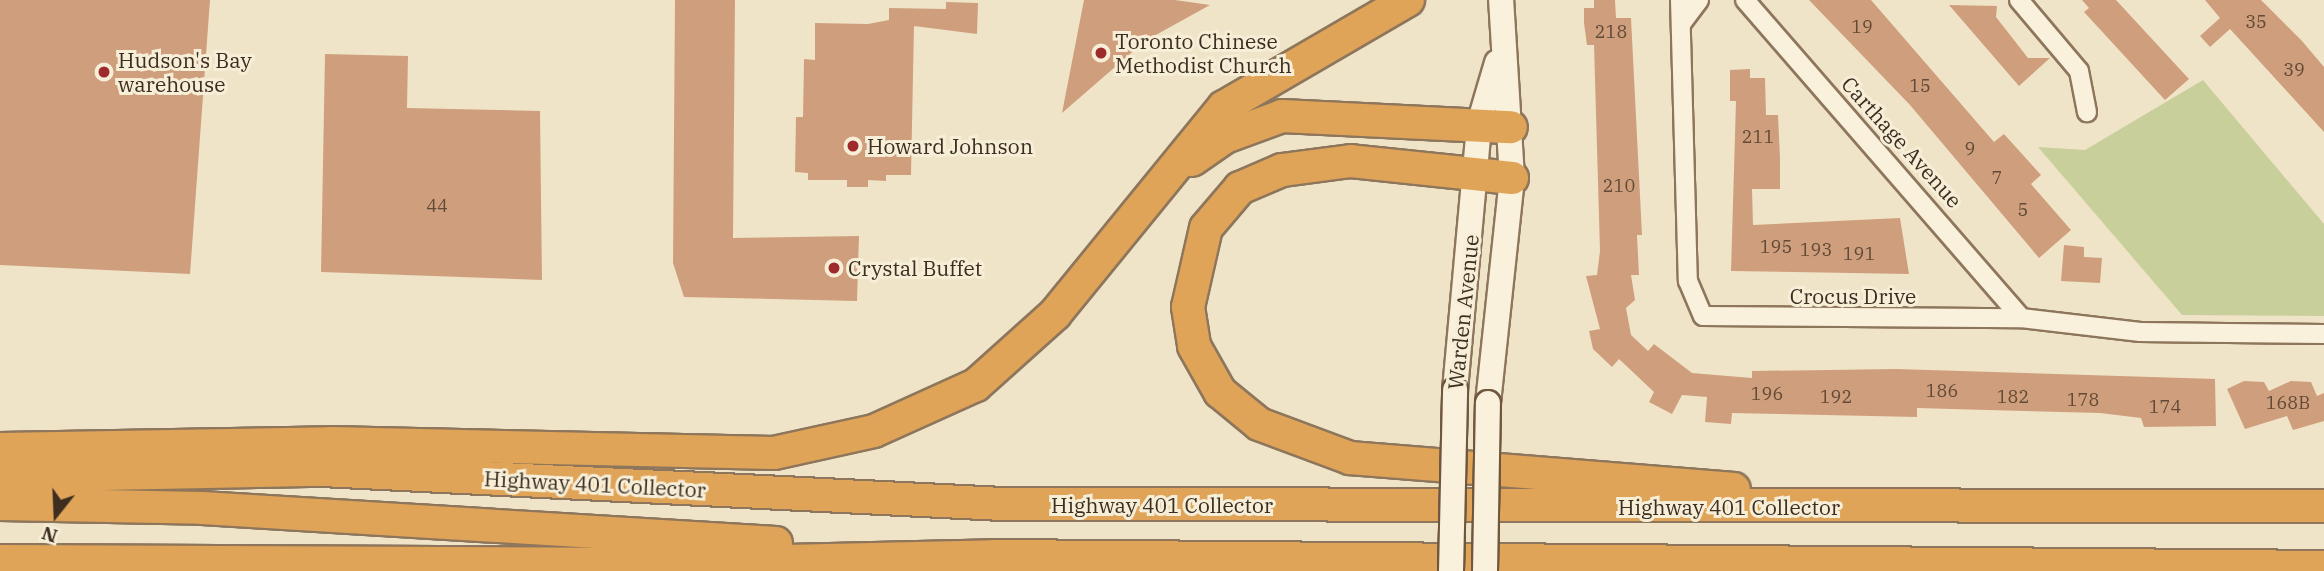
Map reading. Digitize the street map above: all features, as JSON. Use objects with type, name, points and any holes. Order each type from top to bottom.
[{"type":"highway","points":[[0,449],[331,443],[774,453],[874,431],[976,386],[1055,314],[1152,188],[1224,107],[1408,0]]},
{"type":"highway","points":[[1152,188],[1225,137],[1282,116],[1511,127]]},
{"type":"highway","points":[[1512,178],[1477,178],[1351,162],[1282,170],[1240,188],[1206,228],[1188,307],[1194,346],[1220,392],[1259,424],[1350,458],[1948,505]]},
{"type":"highway","name":"Highway 401 Collector","points":[[0,476],[322,470],[1003,504],[2324,506]]},
{"type":"highway","points":[[0,504],[216,509],[994,556]]},
{"type":"highway","points":[[0,561],[653,564],[994,556],[2324,567]]},
{"type":"main road","name":"Warden Avenue","points":[[1485,571],[1488,403],[1512,178],[1511,127],[1500,56],[1500,0]]},
{"type":"main road","name":"Warden Avenue","points":[[1451,571],[1455,390],[1477,178],[1479,124],[1500,56]]},
{"type":"street","name":"Crocus Drive","points":[[1680,0],[1688,281],[1703,316],[2021,318],[2092,321],[2140,332],[2324,334]]},
{"type":"street","points":[[1681,24],[1699,0]]},
{"type":"street","points":[[2019,0],[2079,71],[2087,111]]},
{"type":"street","name":"Carthage Avenue","points":[[1744,2],[2021,318]]},
{"type":"green space","points":[[2203,80],[2324,224],[2324,316],[2182,315],[2038,147],[2085,150]]},
{"type":"building","name":"Hudson's Bay warehouse","points":[[0,0],[210,0],[190,274],[0,265]]},
{"type":"building","points":[[675,0],[735,0],[733,238],[859,236],[857,301],[684,297],[673,263]]},
{"type":"building","name":"Toronto Chinese Methodist Church","points":[[1084,0],[1175,0],[1210,5],[1145,41],[1062,113]]},
{"type":"building","points":[[1594,0],[1615,0],[1616,18],[1631,18],[1642,235],[1637,235],[1639,275],[1631,275],[1635,300],[1626,308],[1631,335],[1648,351],[1654,344],[1692,373],[1752,378],[1752,371],[1896,369],[2215,379],[2216,426],[2144,427],[2141,418],[2100,413],[1917,408],[1917,417],[1732,413],[1731,424],[1705,422],[1707,397],[1682,395],[1672,414],[1649,402],[1654,392],[1619,359],[1612,367],[1593,349],[1589,331],[1600,329],[1586,276],[1597,275],[1600,251],[1594,45],[1587,45],[1584,23],[1584,8],[1594,8]]},
{"type":"building","points":[[1809,0],[1871,0],[1994,142],[2004,134],[2041,175],[2031,184],[2071,230],[2039,258],[1910,105]]},
{"type":"building","points":[[2082,0],[2116,0],[2189,79],[2165,100],[2084,12],[2089,8]]},
{"type":"building","points":[[2205,0],[2261,0],[2302,41],[2324,67],[2324,132],[2230,29],[2210,47],[2200,36],[2220,18]]},
{"type":"building","points":[[946,2],[978,3],[977,34],[914,26],[911,175],[886,175],[886,181],[868,180],[868,187],[847,187],[847,180],[808,180],[808,173],[795,172],[796,117],[803,117],[804,59],[815,60],[815,23],[868,24],[889,20],[889,8],[946,9]]},
{"type":"building","points":[[1949,5],[1997,6],[1996,17],[2028,58],[2050,58],[2019,86]]},
{"type":"building","points":[[325,54],[408,56],[407,108],[540,111],[542,280],[321,272]]},
{"type":"building","points":[[1750,69],[1750,78],[1765,78],[1766,115],[1778,115],[1780,158],[1780,189],[1752,189],[1753,225],[1900,218],[1909,274],[1731,271],[1736,101],[1730,101],[1730,70]]},
{"type":"building","points":[[2064,245],[2084,247],[2084,257],[2102,258],[2100,283],[2061,281]]},
{"type":"building","points":[[2244,381],[2264,382],[2269,391],[2291,381],[2311,382],[2317,396],[2324,393],[2324,421],[2293,430],[2287,416],[2245,429],[2227,389]]},
{"type":"place","name":"Toronto Chinese Methodist Church","points":[[1101,53]]},
{"type":"place","name":"Hudson's Bay warehouse","points":[[104,72]]},
{"type":"place","name":"Howard Johnson","points":[[853,146]]},
{"type":"place","name":"Crystal Buffet","points":[[834,268]]}]
